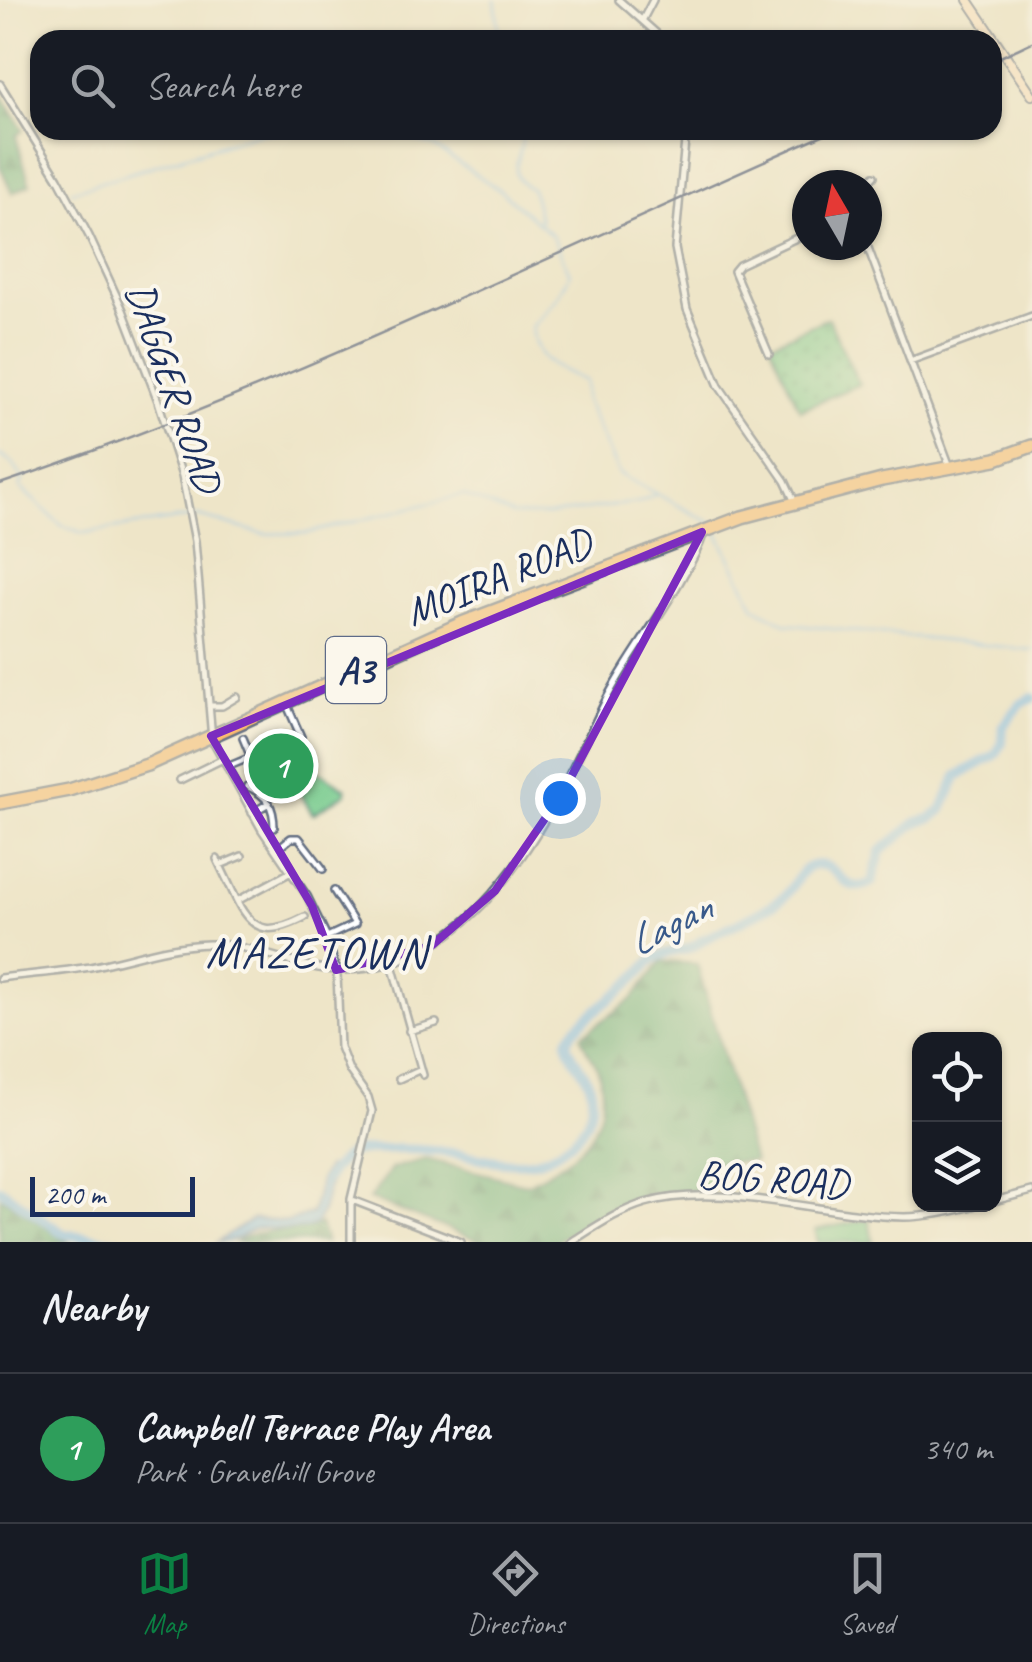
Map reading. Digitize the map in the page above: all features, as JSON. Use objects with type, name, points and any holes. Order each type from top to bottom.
[{"type":"highway","name":"MOIRA ROAD","points":[[0,802],[69,790],[112,777],[500,607],[710,529],[795,502],[996,459],[1032,446]]},
{"type":"street","points":[[619,0],[654,30]]},
{"type":"street","points":[[643,19],[653,0]]},
{"type":"street","points":[[968,0],[988,30]]},
{"type":"street","points":[[1002,50],[1032,95]]},
{"type":"street","name":"DAGGER ROAD","points":[[0,84],[30,133]]},
{"type":"street","name":"DAGGER ROAD","points":[[35,140],[58,178],[123,310],[172,442],[192,522],[211,736]]},
{"type":"street","points":[[685,140],[676,248],[687,309],[719,386],[785,480],[795,502]]},
{"type":"street","points":[[770,354],[734,271],[792,240]]},
{"type":"street","points":[[873,260],[950,467]]},
{"type":"street","points":[[910,361],[1032,316]]},
{"type":"street","points":[[0,978],[88,967],[157,950],[208,944],[336,970],[418,953],[450,934],[509,872],[562,794],[612,688],[669,602],[710,529]]},
{"type":"street","points":[[209,706],[222,706],[237,696]]},
{"type":"street","points":[[286,702],[301,737]]},
{"type":"street","points":[[211,736],[327,937],[336,970],[340,1047],[371,1103],[371,1118],[351,1200],[350,1242]]},
{"type":"street","points":[[227,767],[252,759],[243,738]]},
{"type":"street","points":[[185,780],[222,760]]},
{"type":"street","points":[[247,786],[264,795],[274,811],[274,828]]},
{"type":"street","points":[[252,813],[269,803]]},
{"type":"street","points":[[275,850],[291,838],[299,838],[323,869]]},
{"type":"street","points":[[242,855],[219,862],[246,918],[258,926],[279,928],[306,917]]},
{"type":"street","points":[[237,901],[292,872]]},
{"type":"street","points":[[327,937],[355,924],[334,890]]},
{"type":"street","points":[[391,961],[422,1072],[398,1079]]},
{"type":"street","points":[[410,1031],[434,1023],[430,1015]]},
{"type":"street","points":[[1002,1199],[1032,1190]]},
{"type":"street","name":"BOG ROAD","points":[[571,1242],[620,1211],[676,1198],[713,1197],[900,1217],[950,1212]]},
{"type":"street","points":[[351,1200],[461,1242]]},
{"type":"highlighted area","points":[[702,532],[562,794],[495,891],[430,947],[336,970],[312,906],[211,736]]},
{"type":"green space","points":[[0,92],[23,130],[16,136],[30,184],[12,193],[0,166]]},
{"type":"green space","points":[[828,318],[859,384],[800,410],[770,344]]},
{"type":"green space","points":[[296,762],[322,773],[345,788],[346,793],[313,814],[285,770]]},
{"type":"green space","points":[[662,961],[697,964],[754,1161],[717,1163],[721,1189],[653,1194],[633,1200],[555,1242],[482,1242],[369,1199],[392,1168],[426,1159],[526,1184],[575,1153],[596,1126],[602,1091],[598,1070],[581,1036],[631,1000]]},
{"type":"green space","points":[[0,1197],[8,1201],[68,1242],[0,1242]]},
{"type":"green space","points":[[869,1219],[873,1242],[818,1242],[815,1230]]},
{"type":"green space","points":[[320,1224],[326,1242],[236,1242],[256,1234]]},
{"type":"water","points":[[327,1167],[334,1173],[322,1213],[314,1224],[300,1230],[254,1229],[232,1240],[217,1242],[253,1219],[288,1222],[312,1213]]},
{"type":"waterway","points":[[495,0],[499,30]]},
{"type":"waterway","points":[[72,191],[237,140]]},
{"type":"waterway","points":[[416,140],[432,145],[501,191],[553,236],[570,274],[558,297],[532,327],[537,349],[548,362],[585,381],[585,400],[619,474],[712,523]]},
{"type":"waterway","points":[[523,140],[516,170],[523,183],[532,189],[540,221]]},
{"type":"waterway","points":[[0,455],[13,464],[23,479],[20,487],[25,492],[61,525],[83,533],[198,516],[263,534],[308,533],[463,495],[513,515],[548,515],[640,502],[655,495]]},
{"type":"waterway","points":[[716,530],[755,607],[786,624],[1032,650]]},
{"type":"waterway","name":"Lagan","points":[[325,1181],[343,1159],[362,1150],[430,1150],[516,1163],[556,1153],[579,1134],[591,1110],[591,1088],[567,1041],[579,1025],[655,958],[692,947],[770,906],[785,896],[811,866],[825,866],[854,886],[872,882],[881,851],[917,822],[942,810],[957,776],[995,755],[1002,744],[1003,726],[1021,704],[1032,698]]},
{"type":"waterway","name":"Lagan","points":[[0,1189],[64,1234],[122,1242]]},
{"type":"railway","points":[[1002,56],[1032,42]]},
{"type":"railway","points":[[0,484],[107,446],[317,361],[812,140]]},
{"type":"place","name":"Campbell Terrace Play Area","points":[[281,766]]},
{"type":"district","name":"MAZETOWN","points":[[317,951]]}]
